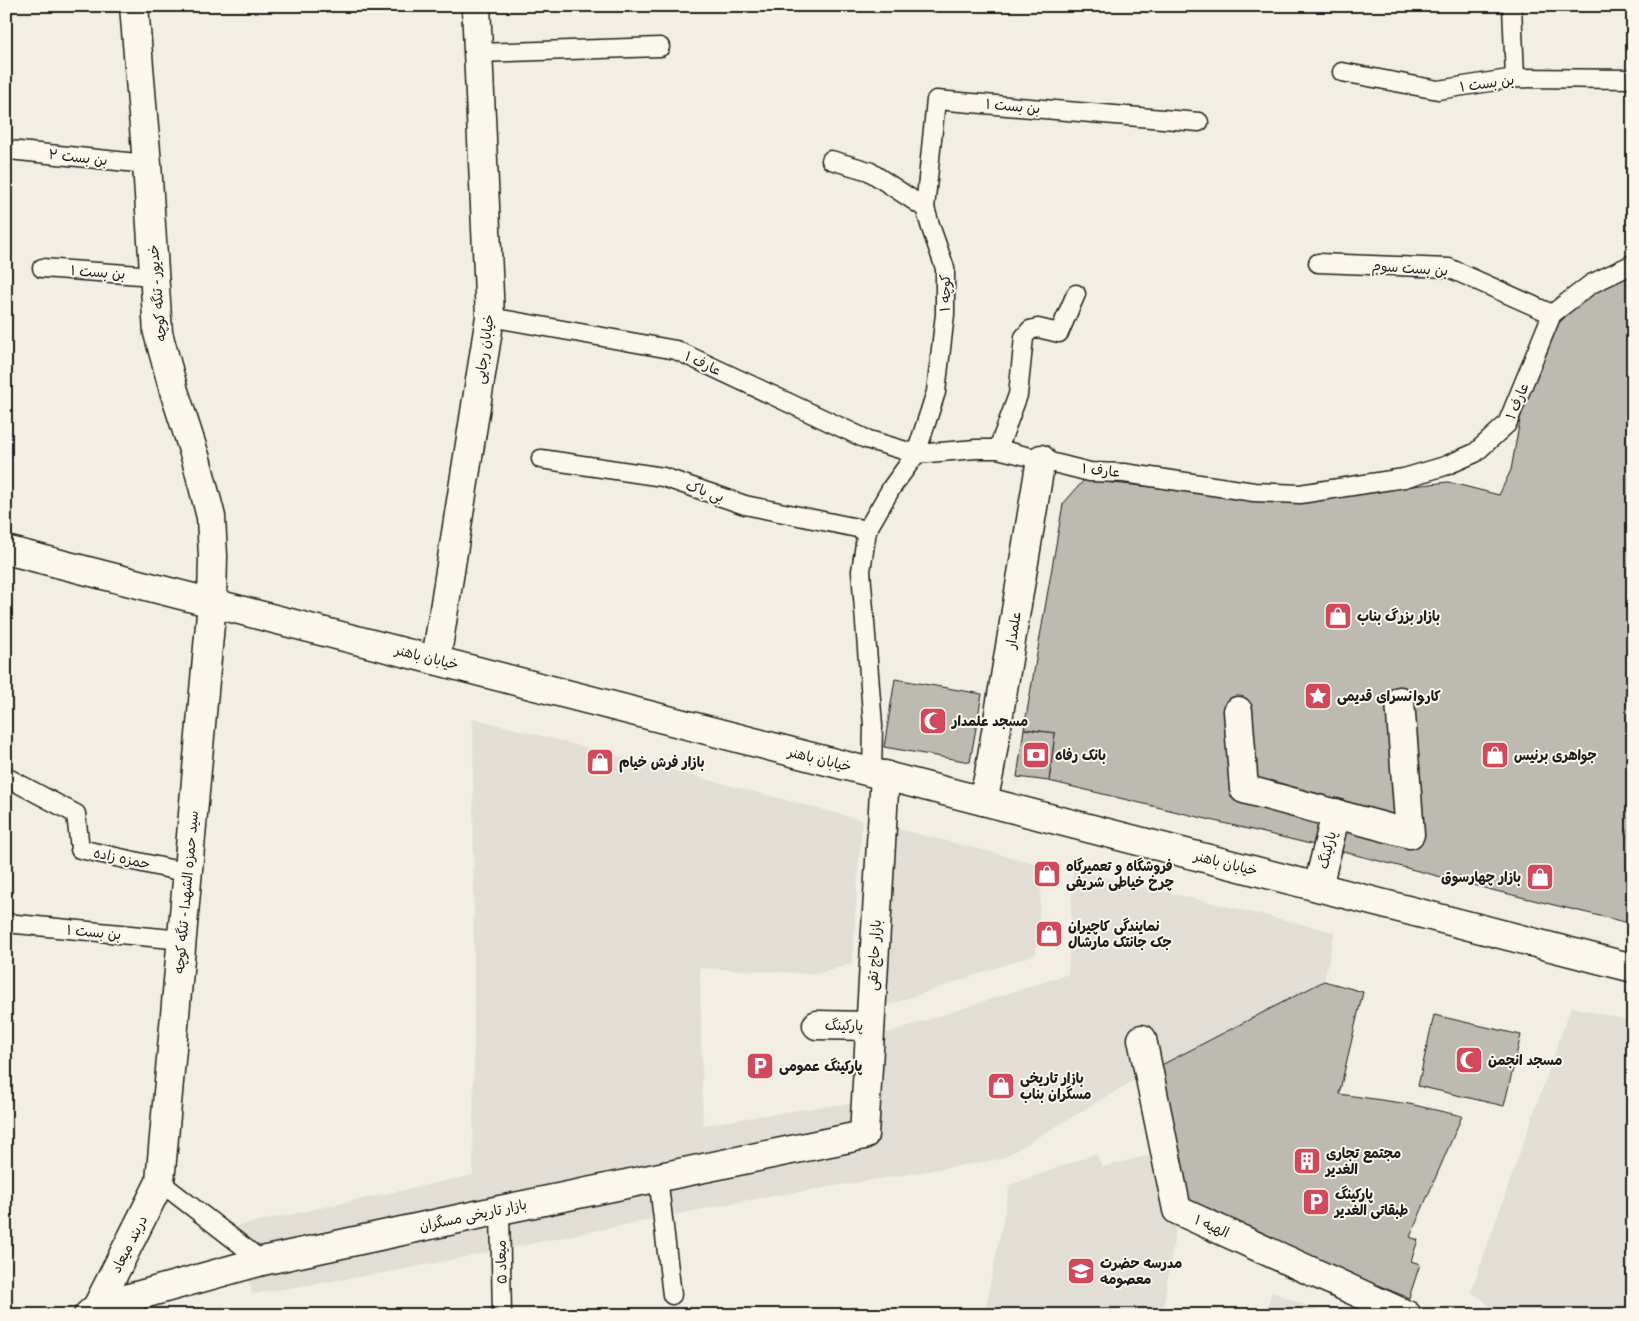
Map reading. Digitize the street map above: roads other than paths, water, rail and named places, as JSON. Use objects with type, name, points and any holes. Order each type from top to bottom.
[{"type":"street","name":"خدیور - تنگه کوچه","points":[[134,6],[158,333],[196,459],[211,518],[213,556],[212,602]]},
{"type":"street","name":"خیابان رجایی","points":[[436,660],[490,317],[476,6]]},
{"type":"street","name":"علمدار","points":[[983,801],[1041,459]]},
{"type":"street","name":"خیابان باهنر","points":[[6,550],[1633,968]]},
{"type":"street","name":"سید حمزه الشهدا - تنگه کوچه","points":[[160,1182],[212,602]]},
{"type":"street","points":[[1238,711],[1244,789],[1410,834],[1400,701]]},
{"type":"street","name":"بازار حاج تقی","points":[[864,1135],[879,774]]},
{"type":"street","name":"پارکینگ","points":[[1318,887],[1336,813]]},
{"type":"street","name":"پارکینگ","points":[[817,1025],[870,1026]]},
{"type":"street","name":"الهیه ۱","points":[[1142,1039],[1177,1210],[1407,1315]]},
{"type":"street","name":"بازار تاریخی مسگران","points":[[93,1311],[262,1261],[864,1135]]},
{"type":"street","name":"دربند میعاد","points":[[93,1311],[160,1182]]},
{"type":"lane","points":[[1512,6],[1515,78]]},
{"type":"lane","points":[[478,53],[660,47]]},
{"type":"lane","name":"بن بست ۱","points":[[1342,72],[1438,90],[1515,78],[1633,79]]},
{"type":"lane","name":"بن بست ۱","points":[[926,208],[936,100],[1199,122]]},
{"type":"lane","name":"بن بست ۲","points":[[9,150],[147,164]]},
{"type":"lane","points":[[831,160],[869,171],[926,208]]},
{"type":"lane","name":"کوچه ۱","points":[[916,454],[936,392],[945,314],[945,268],[926,208]]},
{"type":"lane","name":"بن بست سوم","points":[[1318,263],[1449,268],[1552,314]]},
{"type":"lane","points":[[1552,314],[1591,284],[1633,264]]},
{"type":"lane","name":"بن بست ۱","points":[[42,268],[154,276]]},
{"type":"lane","points":[[998,449],[1018,395],[1024,337],[1030,330],[1038,328],[1059,333],[1076,294]]},
{"type":"lane","name":"عارف ۱","points":[[490,317],[676,350],[866,439],[916,454],[998,449],[1090,472],[1124,473],[1254,492],[1300,494],[1404,478],[1445,466],[1474,453],[1507,424],[1552,314]]},
{"type":"lane","points":[[879,774],[873,726],[861,572],[867,530],[892,487],[916,454]]},
{"type":"lane","name":"بی باک","points":[[541,459],[663,477],[745,505],[867,530]]},
{"type":"lane","name":"حمزه زاده","points":[[6,777],[76,814],[80,849],[188,873]]},
{"type":"lane","name":"بن بست ۱","points":[[6,923],[182,940]]},
{"type":"lane","points":[[658,1177],[672,1295]]},
{"type":"lane","points":[[160,1182],[262,1261]]},
{"type":"lane","name":"میعاد ۵","points":[[500,1210],[502,1315]]},
{"type":"place","name":"بازار بزرگ بناب","points":[[1338,616]]},
{"type":"place","name":"کاروانسرای قدیمی","points":[[1318,696]]},
{"type":"place","name":"مسجد علمدار","points":[[933,721]]},
{"type":"place","name":"بانک رفاه","points":[[1036,755]]},
{"type":"place","name":"جواهری برنیس","points":[[1495,755]]},
{"type":"place","name":"بازار فرش خیام","points":[[600,762]]},
{"type":"place","name":"فروشگاه و تعمیرگاه چرخ خیاطی شریفی","points":[[1047,874]]},
{"type":"place","name":"بازار چهارسوق","points":[[1540,877]]},
{"type":"place","name":"نمایندگی کاچیران جک جانتک مارشال","points":[[1049,934]]},
{"type":"place","name":"مسجد انجمن","points":[[1469,1060]]},
{"type":"place","name":"پارکینگ عمومی","points":[[760,1066]]},
{"type":"place","name":"بازار تاریخی مسگران بناب","points":[[1001,1086]]},
{"type":"place","name":"مجتمع تجاری الغدیر","points":[[1307,1161]]},
{"type":"place","name":"پارکینگ طبقاتی الغدیر","points":[[1316,1202]]},
{"type":"place","name":"مدرسه حضرت معصومه","points":[[1081,1271]]}]
